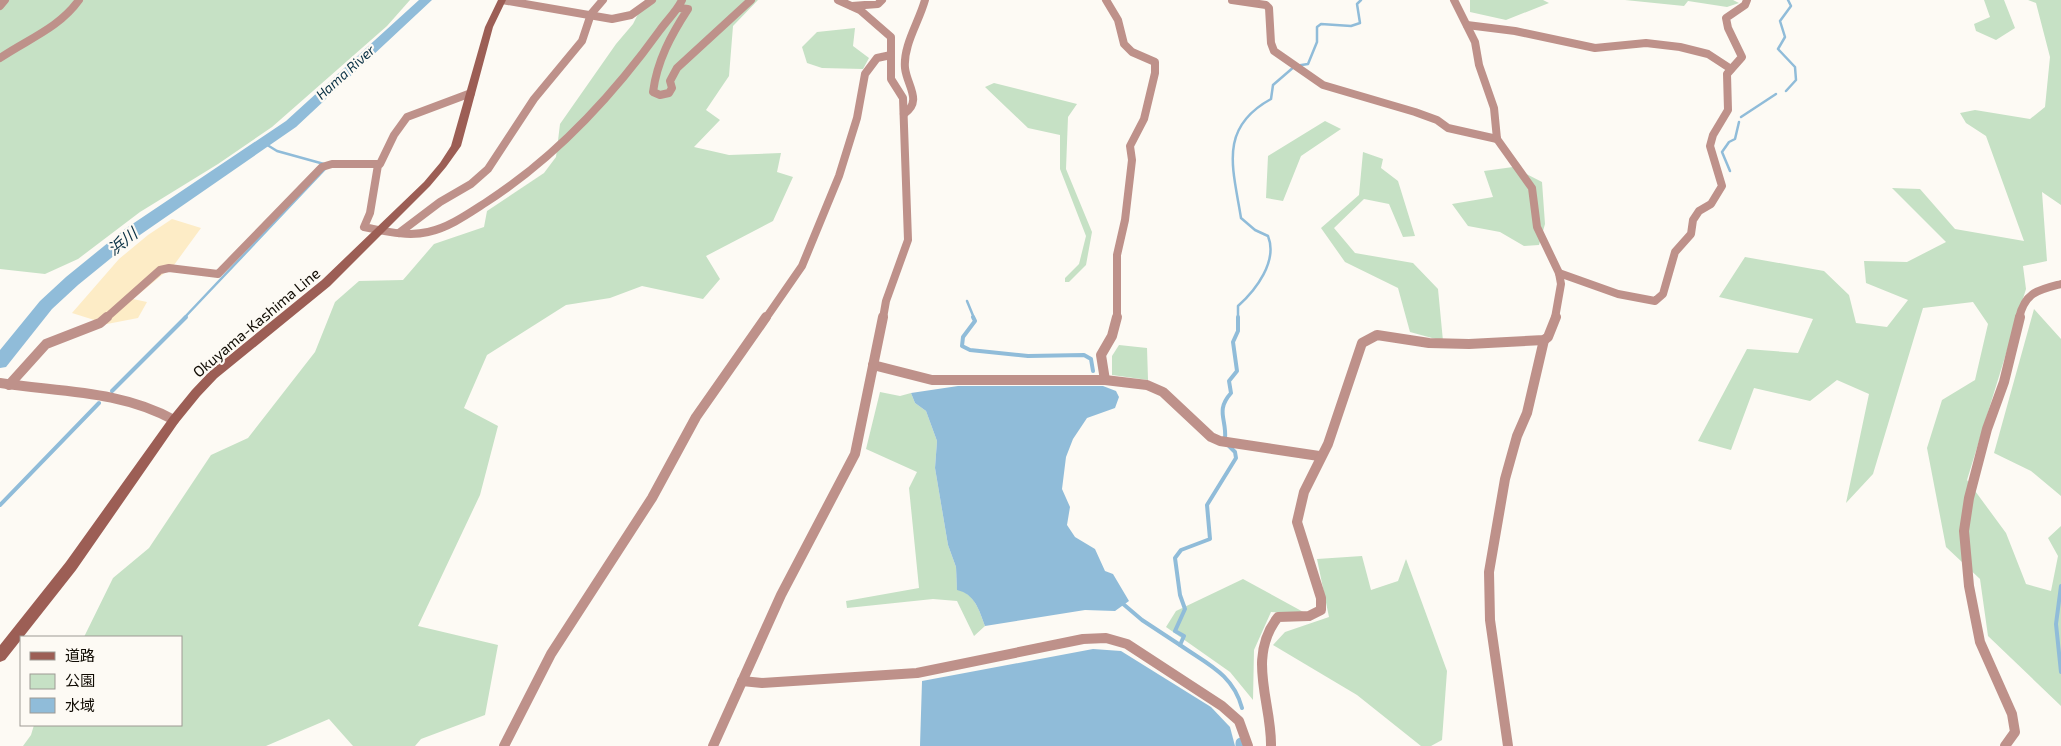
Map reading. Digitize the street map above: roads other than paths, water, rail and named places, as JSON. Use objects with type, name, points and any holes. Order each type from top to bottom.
[{"type":"main road","name":"Okuyama-Kashima Line","points":[[0,656],[71,566],[174,420],[213,375],[295,310],[381,230],[444,165],[456,146],[489,27],[502,0]]},
{"type":"street","points":[[0,58],[62,21],[79,0]]},
{"type":"street","points":[[502,0],[591,14],[594,17],[628,19],[636,15],[652,0]]},
{"type":"street","points":[[399,232],[440,202],[471,184],[488,169],[534,99],[582,41],[591,14],[604,0]]},
{"type":"street","points":[[470,93],[418,111],[401,123],[388,150],[378,165],[370,213],[364,226],[417,234],[436,230],[487,202],[524,176],[582,125],[646,50],[671,13],[680,4],[688,9],[676,28],[655,76],[653,90],[660,95],[669,93],[672,88],[670,81],[677,68],[752,0]]},
{"type":"street","points":[[713,746],[781,595],[855,454],[891,282],[908,240],[903,98],[891,79],[892,44],[888,32],[860,10],[838,0]]},
{"type":"street","points":[[852,6],[878,4],[882,0]]},
{"type":"street","points":[[904,114],[911,110],[916,99],[906,76],[906,51],[922,15],[925,0]]},
{"type":"street","points":[[1105,380],[1101,355],[1112,336],[1117,320],[1117,255],[1125,220],[1132,160],[1130,146],[1144,119],[1155,73],[1155,62],[1132,52],[1124,44],[1118,20],[1106,0]]},
{"type":"street","points":[[1232,0],[1266,5],[1269,8],[1271,43],[1274,51],[1314,79],[1331,88],[1415,112],[1437,120],[1448,128],[1497,139]]},
{"type":"street","points":[[1454,0],[1475,42],[1479,64],[1494,108],[1497,139],[1532,188],[1537,227],[1559,273],[1561,284],[1557,313],[1548,337],[1544,340],[1527,412],[1517,436],[1505,479],[1489,572],[1490,620],[1508,746]]},
{"type":"street","points":[[1559,273],[1625,296],[1645,301],[1660,299],[1675,252],[1691,234],[1693,220],[1698,212],[1711,204],[1722,186],[1710,146],[1713,135],[1728,110],[1727,74],[1731,68],[1737,65],[1742,57],[1740,48],[1725,26],[1726,18],[1746,4],[1748,0]]},
{"type":"street","points":[[1467,25],[1515,31],[1595,48],[1646,43],[1680,47],[1708,54],[1731,68]]},
{"type":"street","points":[[504,746],[551,654],[652,498],[696,417],[802,266],[839,176],[857,118],[865,74],[877,58],[891,55]]},
{"type":"street","points":[[4,384],[46,344],[100,323],[160,270],[169,268],[218,274],[326,165],[378,165]]},
{"type":"street","points":[[2005,746],[2015,732],[2012,714],[1980,642],[1969,586],[1964,531],[1969,498],[1987,429],[2004,382],[2021,311],[2026,298],[2040,289],[2061,284]]},
{"type":"street","points":[[1271,746],[1272,730],[1264,698],[1264,649],[1273,622],[1278,617],[1310,617],[1317,615],[1321,611],[1320,598],[1297,522],[1304,492],[1321,460],[1320,456],[1328,444],[1362,343],[1369,338],[1388,335],[1430,342],[1469,344],[1544,340]]},
{"type":"street","points":[[873,364],[914,377],[932,380],[1105,380],[1147,385],[1162,392],[1211,437],[1220,441],[1320,456]]},
{"type":"street","points":[[4,384],[136,403],[165,414],[174,420]]},
{"type":"street","points":[[742,681],[762,683],[917,673],[1083,639],[1106,638],[1126,644],[1222,706],[1239,720],[1248,746]]},
{"type":"water","points":[[958,386],[1103,386],[1116,391],[1119,397],[1115,408],[1087,418],[1073,439],[1066,457],[1062,489],[1070,507],[1067,525],[1075,537],[1095,549],[1105,571],[1113,574],[1129,601],[1115,611],[1085,610],[985,626],[976,604],[968,595],[957,590],[956,567],[948,545],[935,468],[937,441],[926,411],[915,403],[911,393]]},
{"type":"water","points":[[1093,649],[1121,651],[1211,707],[1230,727],[1235,746],[920,746],[922,681]]},
{"type":"waterway","name":"浜川","points":[[0,362],[46,305],[72,281],[131,233],[291,124],[426,0]]},
{"type":"waterway","points":[[1225,439],[1223,410],[1226,399],[1231,393],[1229,381],[1237,371],[1233,342],[1238,331],[1238,306],[1252,292],[1264,274],[1270,255],[1268,236],[1255,230],[1241,218],[1233,166],[1236,136],[1243,123],[1254,110],[1271,99],[1273,85],[1295,66],[1308,64],[1317,42],[1317,27],[1321,24],[1351,26],[1360,23],[1357,4],[1361,0]]},
{"type":"waterway","points":[[1786,91],[1796,80],[1795,67],[1778,49],[1785,37],[1780,21],[1791,6],[1788,0]]},
{"type":"waterway","points":[[1741,117],[1776,94]]},
{"type":"waterway","points":[[1730,171],[1722,152],[1729,142],[1735,139],[1739,122]]},
{"type":"waterway","points":[[264,143],[277,151],[324,164]]},
{"type":"waterway","points":[[184,318],[326,168]]},
{"type":"waterway","points":[[967,301],[974,318]]},
{"type":"waterway","points":[[112,391],[186,317]]},
{"type":"waterway","points":[[973,317],[975,321],[963,337],[962,346],[970,350],[1028,356],[1084,355],[1091,359],[1093,371]]},
{"type":"waterway","points":[[0,505],[99,403]]},
{"type":"waterway","points":[[1180,645],[1184,636],[1175,631],[1185,609],[1180,595],[1175,558],[1181,550],[1210,539],[1207,505],[1236,458],[1235,452],[1229,446]]},
{"type":"waterway","points":[[2061,586],[2056,624],[2061,672]]},
{"type":"waterway","points":[[1122,603],[1142,620],[1180,645]]},
{"type":"waterway","points":[[1180,645],[1226,678],[1238,696],[1242,708]]},
{"type":"water label","name":"Hama River","points":[[345,72]]}]
